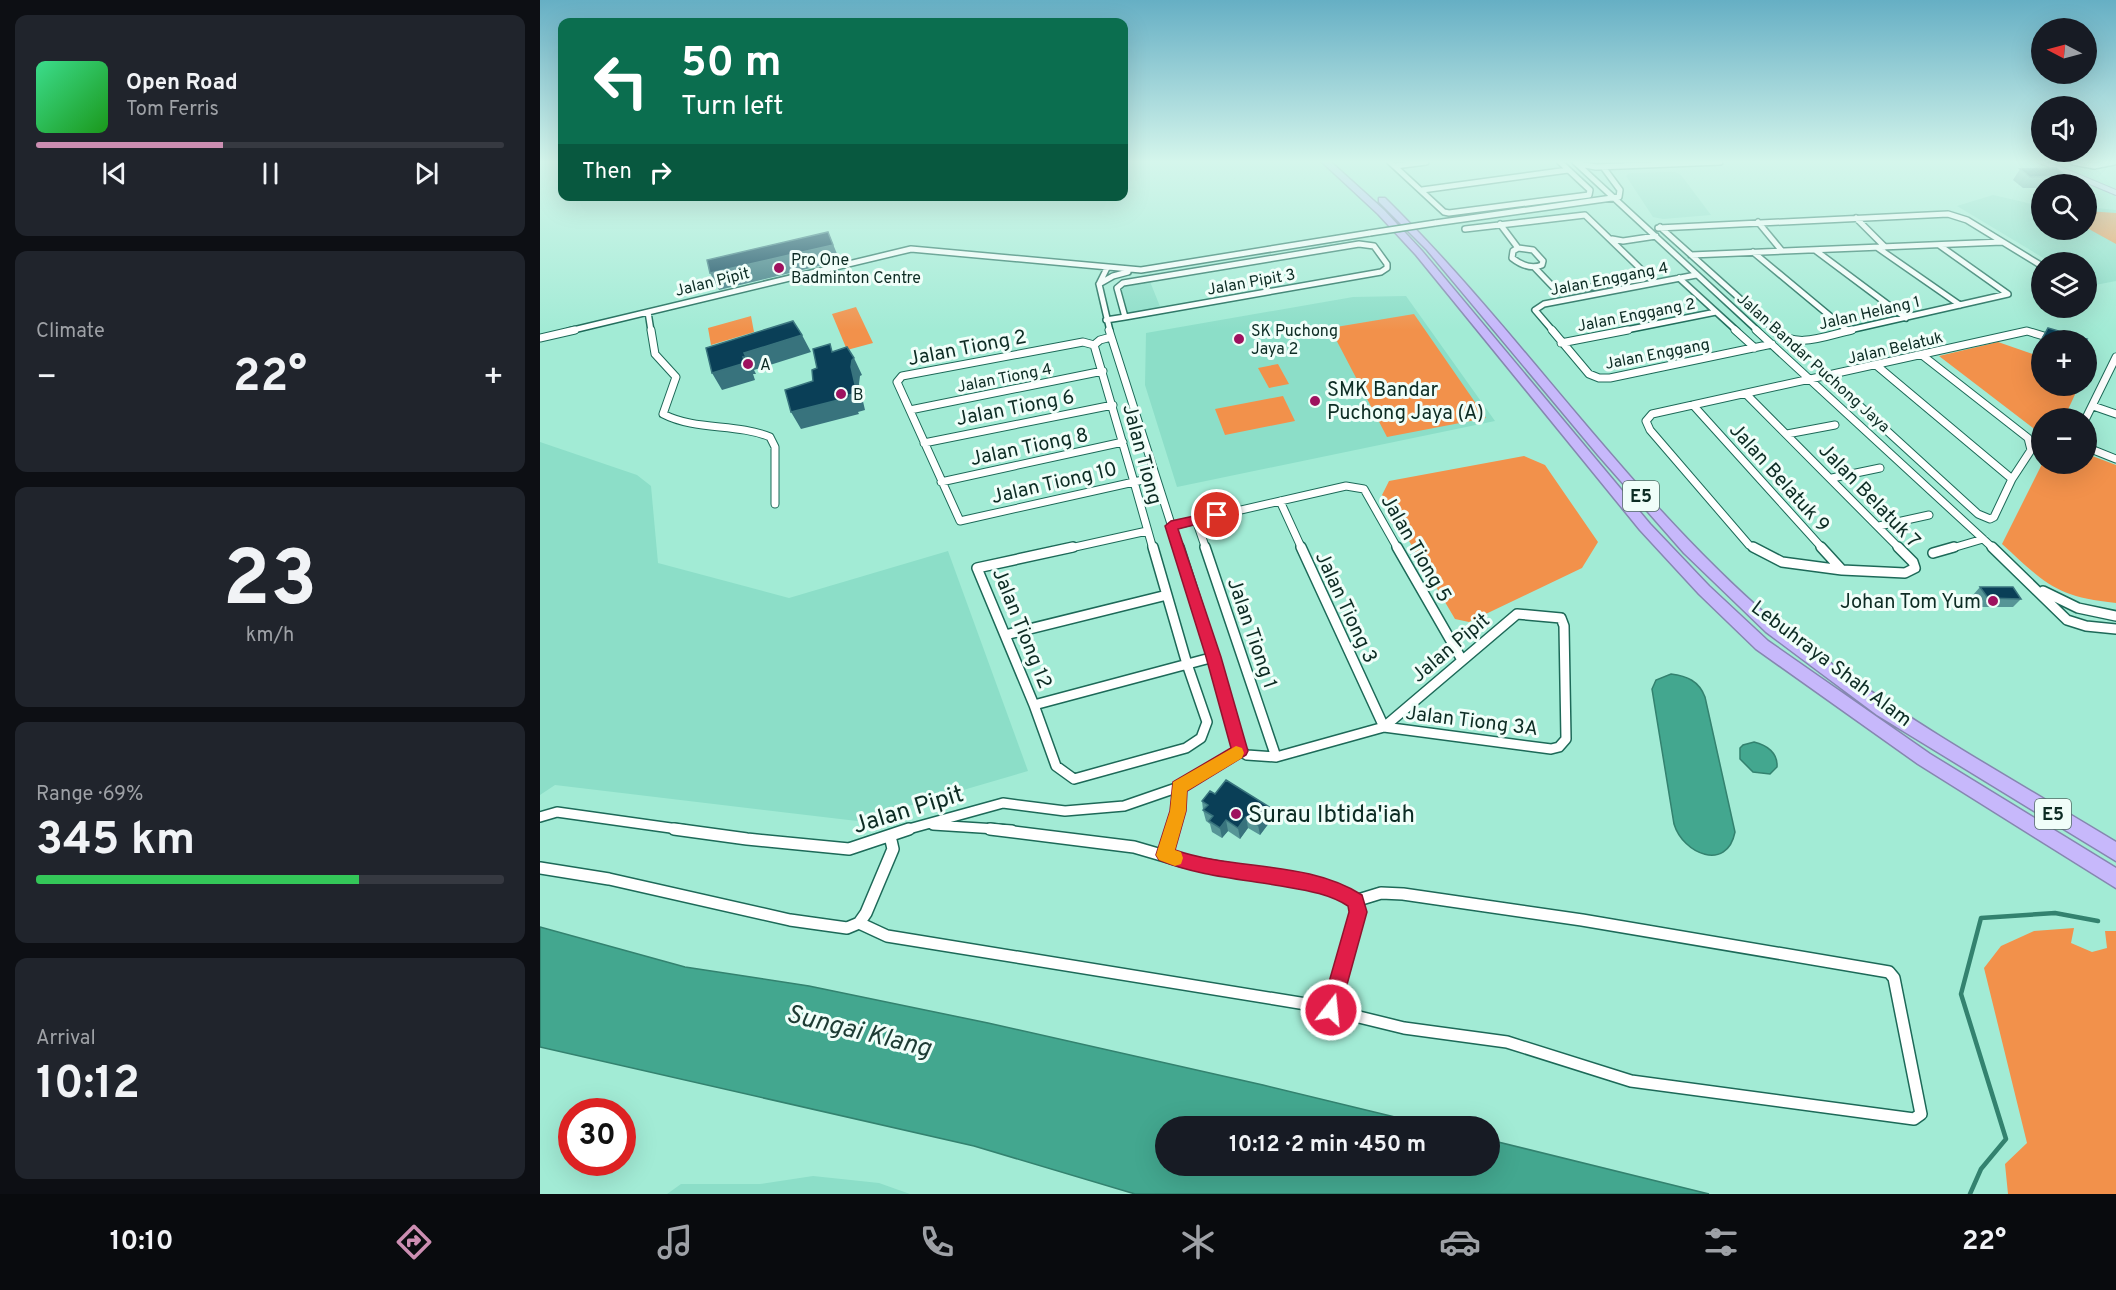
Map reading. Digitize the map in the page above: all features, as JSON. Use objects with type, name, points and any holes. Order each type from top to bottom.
[{"type":"highway","name":"Lebuhraya Shah Alam","points":[[1386,218],[1419,253],[1645,527],[1704,590],[1762,645],[1924,759],[2116,879]]},
{"type":"highway","name":"Lebuhraya Shah Alam","points":[[1400,218],[1430,248],[1603,452],[1689,549],[1771,628],[1883,710],[2116,852]]},
{"type":"street","name":"Jalan Pipit","points":[[540,338],[911,249],[1140,270],[1472,218]]},
{"type":"street","points":[[1466,229],[1550,218]]},
{"type":"street","points":[[1536,268],[1543,263],[1541,257],[1533,249],[1518,248],[1513,251],[1512,258],[1518,263],[1536,268],[1554,290],[1562,293],[1643,279],[1648,276],[1622,244],[1611,238],[1590,218]]},
{"type":"street","name":"Jalan Pipit","points":[[1633,218],[1645,226]]},
{"type":"street","name":"Jalan Bandar Puchong Jaya","points":[[1636,218],[2032,584],[2060,616],[2067,621],[2086,627],[2116,629]]},
{"type":"street","points":[[1856,218],[1882,248],[1960,306]]},
{"type":"street","points":[[1645,226],[1862,218]]},
{"type":"street","points":[[1962,218],[2031,259]]},
{"type":"street","points":[[1758,222],[1782,251]]},
{"type":"street","points":[[1500,224],[1518,248]]},
{"type":"street","name":"Jalan Helang 1","points":[[1660,227],[1781,336],[1791,341],[1804,341],[1848,332],[2008,294],[1939,245]]},
{"type":"street","points":[[1622,244],[1656,236]]},
{"type":"street","points":[[1691,255],[2002,242]]},
{"type":"street","name":"Jalan Pipit 3","points":[[1106,320],[1381,272],[1387,264],[1374,246],[1359,244],[1150,278],[1118,286],[1125,316]]},
{"type":"street","points":[[1814,250],[1906,318]]},
{"type":"street","points":[[1753,252],[1848,332]]},
{"type":"street","points":[[1063,263],[1096,277],[1140,270]]},
{"type":"street","points":[[1096,277],[1107,268]]},
{"type":"street","name":"Jalan Enggang 4","points":[[1562,343],[1536,313],[1536,308],[1696,275]]},
{"type":"street","points":[[1096,277],[1111,337],[1214,657],[1240,751]]},
{"type":"street","points":[[1679,279],[1755,348]]},
{"type":"street","points":[[648,312],[655,354],[676,377],[663,414],[676,419],[755,431],[770,437],[775,447],[775,504]]},
{"type":"street","name":"Jalan Enggang 2","points":[[1562,343],[1716,312]]},
{"type":"street","name":"Jalan Belatuk","points":[[1842,570],[1782,562],[1749,545],[1650,430],[1646,421],[1652,414],[2027,331],[2031,332]]},
{"type":"street","name":"Jalan Tiong 2","points":[[960,521],[897,382],[902,376],[1083,342],[1093,344],[1111,337]]},
{"type":"street","name":"Jalan Enggang","points":[[1562,343],[1589,374],[1605,378],[1772,344]]},
{"type":"street","name":"Jalan Tiong","points":[[1084,778],[1194,744],[1201,738],[1207,722],[1132,482],[1113,405],[1093,344]]},
{"type":"street","points":[[1827,376],[1978,514],[1990,519],[1994,517],[2012,480],[2031,450],[2028,438],[1922,355]]},
{"type":"street","points":[[2116,357],[2113,373],[2092,406],[2116,414]]},
{"type":"street","points":[[1876,365],[2012,480]]},
{"type":"street","name":"Jalan Tiong 4","points":[[910,410],[1103,371]]},
{"type":"street","name":"Jalan Belatuk 7","points":[[1746,394],[1832,478],[1913,562],[1915,568],[1905,573],[1842,570]]},
{"type":"street","name":"Jalan Tiong 6","points":[[924,443],[1113,405]]},
{"type":"street","name":"Jalan Belatuk 9","points":[[1693,405],[1842,570]]},
{"type":"street","points":[[1787,434],[1835,424]]},
{"type":"street","name":"Jalan Tiong 8","points":[[941,482],[1123,442]]},
{"type":"street","points":[[2097,452],[2116,459]]},
{"type":"street","points":[[1832,478],[1880,468]]},
{"type":"street","name":"Jalan Tiong 10","points":[[960,521],[1156,477]]},
{"type":"street","name":"Jalan Tiong 5","points":[[1280,501],[1346,486],[1364,489],[1462,660]]},
{"type":"street","points":[[1171,526],[1280,501]]},
{"type":"street","name":"Jalan Tiong 3","points":[[1280,501],[1384,727]]},
{"type":"street","points":[[1878,526],[1929,515]]},
{"type":"street","name":"Jalan Tiong 1","points":[[1196,520],[1276,757]]},
{"type":"street","name":"Jalan Tiong 12","points":[[1084,778],[1074,779],[1056,766],[1034,705],[977,568],[1147,531]]},
{"type":"street","points":[[1934,553],[1983,539]]},
{"type":"street","name":"Jalan Bandar Puchong Jaya","points":[[2032,584],[2057,601],[2075,608],[2116,616]]},
{"type":"street","points":[[1005,635],[1167,595]]},
{"type":"street","name":"Jalan Pipit","points":[[540,817],[557,813],[747,839],[849,849],[920,825],[1003,803],[1065,811],[1124,806],[1179,787],[1240,751],[1247,755],[1276,757],[1384,727],[1517,614]]},
{"type":"street","name":"Jalan Tiong 3A","points":[[1384,727],[1551,748],[1560,747],[1566,739],[1564,626],[1561,618],[1517,614]]},
{"type":"street","points":[[1034,705],[1214,657]]},
{"type":"street","points":[[1165,855],[1178,811],[1179,787]]},
{"type":"street","points":[[920,825],[958,825],[1011,830],[1134,846],[1182,861],[1307,882],[1341,892],[1355,901],[1358,912],[1331,1010]]},
{"type":"street","points":[[540,868],[609,879],[790,920],[847,928],[860,923],[893,849],[890,837]]},
{"type":"street","points":[[860,923],[887,936],[1306,1004],[1404,1028],[1508,1042],[1631,1081],[1914,1119],[1921,1114],[1893,978],[1889,972],[1536,912],[1403,894],[1381,893],[1355,901]]},
{"type":"shaded area","points":[[1976,218],[2031,218],[2031,240],[2097,240],[2097,218],[2116,218],[2116,281],[2097,285],[2097,252],[2033,252]]},
{"type":"shaded area","points":[[2097,218],[2116,218],[2116,244],[2097,234]]},
{"type":"shaded area","points":[[1149,279],[1161,309],[1128,314],[1120,285]]},
{"type":"shaded area","name":"SMK Bandar Puchong Jaya (A)","points":[[1406,296],[1495,421],[1177,487],[1145,385],[1146,333],[1353,297]]},
{"type":"shaded area","points":[[856,307],[873,343],[847,350],[832,314]]},
{"type":"shaded area","points":[[1414,314],[1486,418],[1387,437],[1330,328]]},
{"type":"shaded area","points":[[751,316],[754,332],[711,345],[708,328]]},
{"type":"shaded area","points":[[1998,342],[2031,354],[2031,396],[2074,396],[2069,408],[2031,408],[2031,426],[1939,356]]},
{"type":"shaded area","points":[[1278,364],[1289,384],[1269,388],[1258,368]]},
{"type":"shaded area","points":[[1283,396],[1295,421],[1225,435],[1215,409]]},
{"type":"shaded area","points":[[540,442],[637,475],[651,486],[658,563],[789,598],[948,551],[1028,771],[857,821],[555,785],[540,795]]},
{"type":"shaded area","points":[[1524,456],[1545,465],[1598,542],[1582,568],[1469,622],[1455,619],[1382,495],[1389,481]]},
{"type":"shaded area","points":[[2097,458],[2116,465],[2116,603],[2078,597],[2052,586],[2002,544],[2037,474],[2097,474]]},
{"type":"shaded area","points":[[2074,928],[2071,943],[2092,952],[2107,948],[2105,931],[2116,931],[2116,1194],[2008,1194],[2005,1164],[2027,1143],[1984,968],[2001,946],[2034,931]]},
{"type":"shaded area","points":[[813,1176],[879,1183],[910,1194],[667,1194],[681,1184],[760,1184]]},
{"type":"water","points":[[1671,674],[1692,680],[1705,697],[1735,832],[1730,844],[1723,852],[1715,855],[1705,854],[1686,844],[1674,824],[1652,689],[1656,680]]},
{"type":"water","points":[[1754,742],[1763,745],[1776,758],[1777,767],[1770,774],[1753,772],[1740,759],[1740,748]]},
{"type":"water","name":"Sungai Klang","points":[[540,927],[685,967],[809,986],[988,1023],[1391,1116],[1155,1116],[1155,1176],[1500,1176],[1500,1142],[1709,1194],[1135,1194],[974,1146],[540,1047]]},
{"type":"building","points":[[828,232],[833,245],[710,273],[707,260]]},
{"type":"building","points":[[793,321],[802,335],[744,353],[745,363],[712,373],[706,348]]},
{"type":"building","points":[[830,344],[832,352],[847,347],[854,358],[851,367],[857,393],[849,395],[850,397],[791,412],[785,390],[813,381],[812,370],[817,368],[813,349]]},
{"type":"building","points":[[1980,587],[2013,587],[2021,599],[1988,598]]},
{"type":"building","name":"Surau Ibtida'iah","points":[[1226,780],[1271,808],[1258,825],[1246,817],[1238,828],[1226,820],[1220,828],[1209,821],[1213,816],[1203,810],[1208,805],[1202,801],[1210,791],[1215,794]]},
{"type":"waterway","points":[[1970,1194],[1981,1169],[2006,1139],[1961,994],[1981,918],[2055,913],[2098,921]]},
{"type":"slow traffic","points":[[1175,858],[1165,855],[1178,811],[1179,787],[1236,753]]},
{"type":"place","name":"Pro One Badminton Centre","points":[[779,268]]},
{"type":"place","name":"SK Puchong Jaya 2","points":[[1239,339]]},
{"type":"place","name":"A","points":[[748,364]]},
{"type":"place","name":"B","points":[[841,394]]},
{"type":"place","name":"SMK Bandar Puchong Jaya (A)","points":[[1315,401]]},
{"type":"place","name":"Johan Tom Yum","points":[[1993,601]]},
{"type":"place","name":"Surau Ibtida'iah","points":[[1236,814]]},
{"type":"route","points":[[1217,515],[1171,526],[1214,657],[1240,751],[1179,787],[1178,811],[1165,855],[1182,861],[1307,882],[1341,892],[1355,901],[1358,912],[1331,1010]]}]
